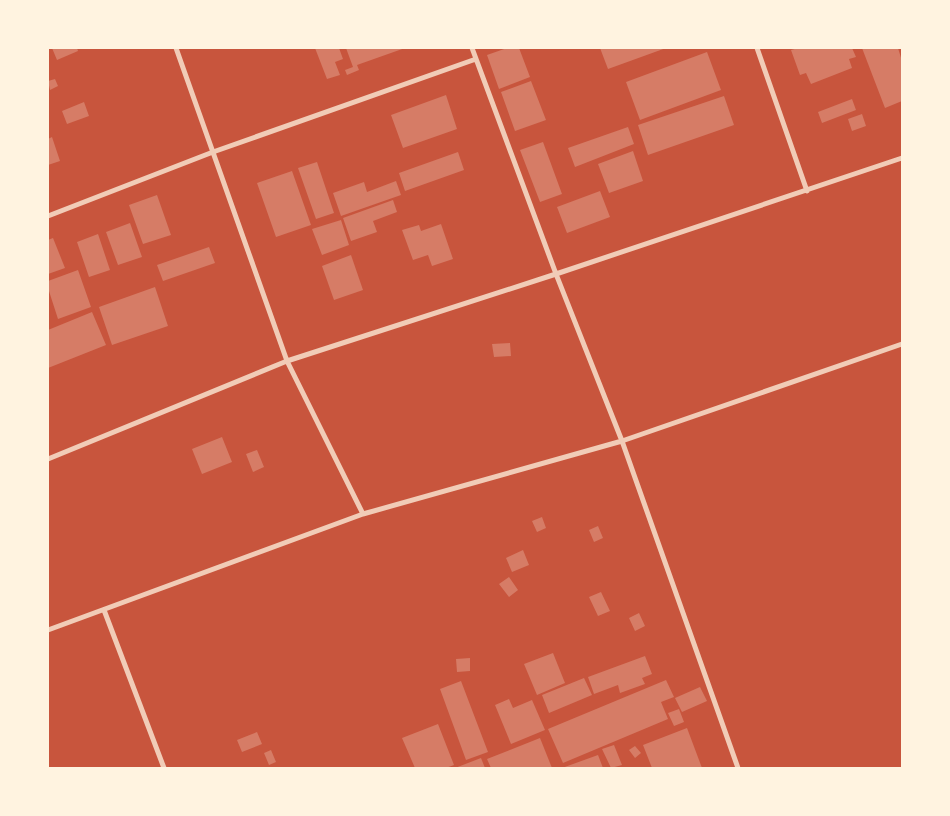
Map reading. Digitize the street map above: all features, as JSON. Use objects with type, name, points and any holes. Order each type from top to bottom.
[{"type":"street","points":[[176,48],[287,361],[363,514]]},
{"type":"street","points":[[472,48],[556,274],[622,441],[738,768]]},
{"type":"street","points":[[757,48],[807,191]]},
{"type":"street","points":[[48,216],[213,152],[476,59]]},
{"type":"street","points":[[48,459],[287,361],[556,274],[902,158]]},
{"type":"street","points":[[48,630],[363,514],[622,441],[902,344]]},
{"type":"street","points":[[104,610],[164,768]]},
{"type":"building","points":[[52,48],[77,48],[78,51],[57,60]]},
{"type":"building","points":[[315,48],[339,48],[343,59],[335,62],[340,75],[327,79]]},
{"type":"building","points":[[346,48],[405,48],[357,65],[359,70],[347,75],[345,70],[353,67]]},
{"type":"building","points":[[507,48],[519,48],[530,77],[499,89],[487,55]]},
{"type":"building","points":[[600,48],[666,48],[608,69]]},
{"type":"building","points":[[798,48],[852,48],[856,57],[849,59],[852,68],[811,84],[806,73],[800,75],[791,50]]},
{"type":"building","points":[[862,48],[898,48],[902,61],[902,101],[885,108]]},
{"type":"building","points":[[707,52],[721,90],[640,120],[626,82]]},
{"type":"building","points":[[55,79],[58,86],[50,90],[48,81]]},
{"type":"building","points":[[531,81],[546,120],[515,131],[501,92]]},
{"type":"building","points":[[446,95],[457,129],[403,148],[391,115]]},
{"type":"building","points":[[724,96],[734,125],[648,155],[638,125]]},
{"type":"building","points":[[852,99],[856,110],[822,123],[818,112]]},
{"type":"building","points":[[84,102],[89,116],[67,124],[62,111]]},
{"type":"building","points":[[862,114],[866,126],[852,131],[848,119]]},
{"type":"building","points":[[628,127],[634,144],[575,167],[568,148]]},
{"type":"building","points":[[52,137],[60,161],[48,165],[48,139]]},
{"type":"building","points":[[543,142],[562,194],[540,202],[520,150]]},
{"type":"building","points":[[633,151],[643,181],[609,193],[598,164]]},
{"type":"building","points":[[458,152],[464,170],[405,191],[399,173]]},
{"type":"building","points":[[317,162],[334,213],[316,219],[298,168]]},
{"type":"building","points":[[292,171],[311,225],[276,237],[257,183]]},
{"type":"building","points":[[396,181],[401,195],[341,216],[333,193],[364,182],[367,192]]},
{"type":"building","points":[[600,191],[610,217],[567,233],[557,207]]},
{"type":"building","points":[[157,195],[171,235],[143,244],[129,205]]},
{"type":"building","points":[[393,200],[397,212],[373,221],[377,232],[351,241],[343,218]]},
{"type":"building","points":[[341,220],[349,245],[322,255],[312,229]]},
{"type":"building","points":[[130,223],[142,257],[118,265],[106,232]]},
{"type":"building","points":[[441,224],[453,259],[432,266],[428,255],[413,260],[402,230],[419,225],[421,231]]},
{"type":"building","points":[[98,234],[110,270],[89,277],[77,242]]},
{"type":"building","points":[[53,238],[65,268],[48,274],[48,240]]},
{"type":"building","points":[[209,247],[215,263],[163,281],[157,265]]},
{"type":"building","points":[[351,255],[363,290],[334,300],[322,266]]},
{"type":"building","points":[[78,270],[91,307],[58,319],[48,288],[48,281]]},
{"type":"building","points":[[155,287],[168,326],[112,345],[99,307]]},
{"type":"building","points":[[92,312],[106,345],[48,368],[48,330]]},
{"type":"building","points":[[510,343],[511,356],[494,357],[492,344]]},
{"type":"building","points":[[222,437],[232,462],[202,474],[192,449]]},
{"type":"building","points":[[257,450],[264,467],[253,472],[246,454]]},
{"type":"building","points":[[542,517],[546,528],[537,532],[532,521]]},
{"type":"building","points":[[598,526],[603,538],[594,542],[589,530]]},
{"type":"building","points":[[523,550],[529,565],[512,572],[506,558]]},
{"type":"building","points":[[509,577],[518,590],[509,597],[499,584]]},
{"type":"building","points":[[601,592],[610,611],[598,616],[589,597]]},
{"type":"building","points":[[639,613],[645,626],[635,631],[629,618]]},
{"type":"building","points":[[553,653],[565,683],[537,695],[524,664]]},
{"type":"building","points":[[645,656],[652,674],[642,678],[645,684],[620,693],[618,685],[594,694],[588,677]]},
{"type":"building","points":[[470,658],[470,671],[457,672],[456,659]]},
{"type":"building","points":[[584,678],[592,695],[549,713],[542,695]]},
{"type":"building","points":[[666,680],[674,697],[661,702],[668,719],[563,763],[548,729]]},
{"type":"building","points":[[461,681],[488,752],[466,760],[440,689]]},
{"type":"building","points":[[700,687],[707,701],[682,712],[675,698]]},
{"type":"building","points":[[509,699],[513,708],[532,700],[545,730],[511,744],[495,705]]},
{"type":"building","points":[[679,709],[684,722],[674,726],[668,713]]},
{"type":"building","points":[[438,724],[454,765],[446,768],[415,768],[402,738]]},
{"type":"building","points":[[687,728],[702,768],[652,768],[643,745]]},
{"type":"building","points":[[257,732],[262,744],[242,752],[237,740]]},
{"type":"building","points":[[540,738],[552,768],[491,768],[487,759]]},
{"type":"building","points":[[614,745],[622,765],[611,768],[602,749]]},
{"type":"building","points":[[635,746],[641,753],[635,758],[629,750]]},
{"type":"building","points":[[271,750],[276,762],[269,765],[264,753]]},
{"type":"building","points":[[598,755],[603,768],[562,768]]},
{"type":"building","points":[[481,758],[485,768],[455,768]]}]
